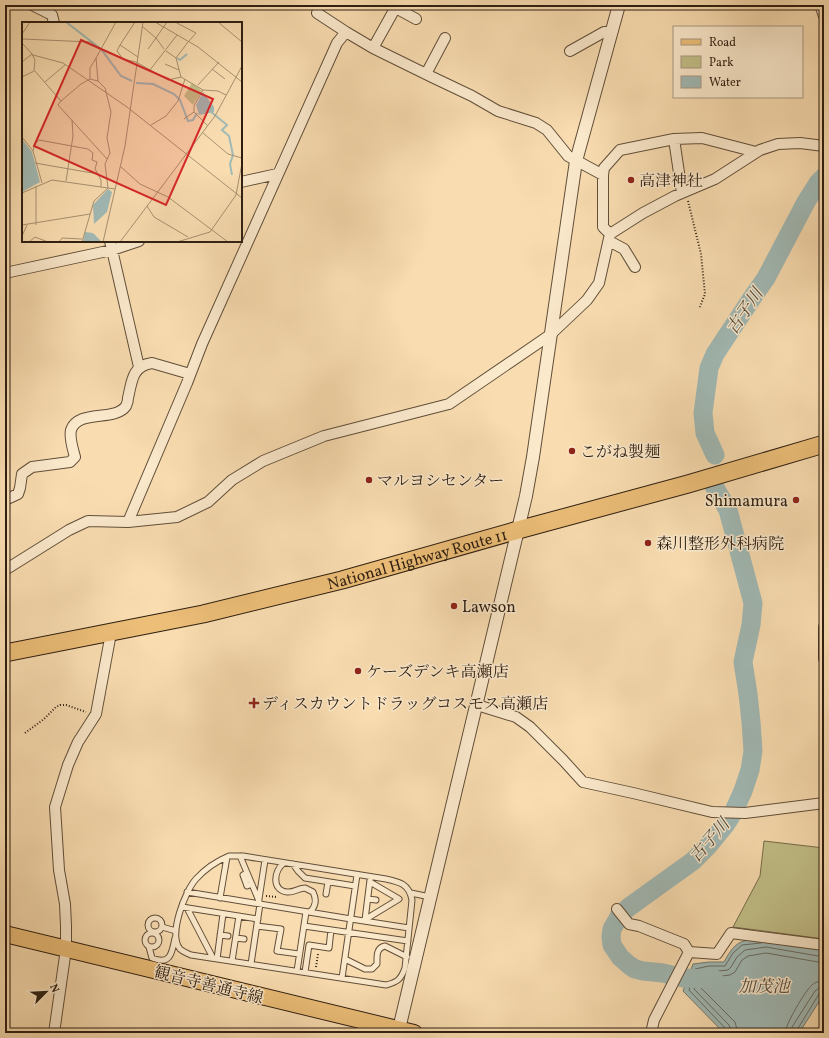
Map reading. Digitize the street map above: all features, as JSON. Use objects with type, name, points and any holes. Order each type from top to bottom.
[{"type":"highway","name":"National Highway Route 11","points":[[5,652],[111,633],[203,614],[342,580],[688,484],[824,444]]},
{"type":"main road","name":"観音寺善通寺線","points":[[5,934],[404,1032]]},
{"type":"street","points":[[32,5],[52,15],[54,22]]},
{"type":"street","points":[[404,1032],[431,898],[518,530],[533,457],[576,162],[618,5]]},
{"type":"street","points":[[820,5],[824,16]]},
{"type":"street","points":[[373,48],[397,6],[416,19]]},
{"type":"street","points":[[317,13],[373,48],[472,96],[498,111],[536,123],[547,130],[568,156],[576,162],[603,175]]},
{"type":"street","points":[[128,522],[202,344],[277,174],[337,43],[346,32]]},
{"type":"street","points":[[570,51],[604,32],[611,32]]},
{"type":"street","points":[[426,74],[444,38]]},
{"type":"street","points":[[635,267],[624,249],[610,238],[603,227],[604,168],[620,150],[674,139],[702,138],[756,152]]},
{"type":"street","points":[[674,139],[684,192]]},
{"type":"street","points":[[5,570],[69,530],[88,521],[128,522],[177,517],[208,502],[232,480],[263,461],[324,436],[449,404],[550,335],[588,300],[599,283],[610,238],[643,213],[684,192],[715,180],[760,150],[778,144],[800,143],[824,146]]},
{"type":"street","points":[[242,182],[277,174]]},
{"type":"street","points":[[5,273],[111,245],[132,242]]},
{"type":"street","points":[[111,245],[139,367]]},
{"type":"street","points":[[5,500],[18,494],[22,474],[27,469],[70,462],[73,460],[75,457],[71,430],[74,425],[90,417],[116,413],[122,410],[126,406],[134,376],[139,367],[152,363],[190,374]]},
{"type":"street","points":[[824,627],[824,659]]},
{"type":"street","points":[[54,1033],[66,949],[65,904],[59,870],[56,807],[68,765],[76,747],[95,715],[111,633]]},
{"type":"street","points":[[477,705],[516,717],[530,727],[583,782],[712,812],[745,813],[824,803]]},
{"type":"street","points":[[617,909],[629,924],[639,926],[684,944],[689,952]]},
{"type":"street","points":[[689,952],[717,954],[731,933],[824,945]]},
{"type":"street","points":[[651,1033],[654,1020],[689,952]]},
{"type":"lane","points":[[240,856],[259,903]]},
{"type":"lane","points":[[162,928],[158,932],[150,932],[145,936],[145,942],[149,946],[152,958],[164,960],[172,953],[176,933],[185,907],[187,892],[196,879],[215,864],[227,857],[240,856],[357,874],[370,880],[399,899],[365,920]]},
{"type":"lane","points":[[220,898],[227,857]]},
{"type":"lane","points":[[251,964],[265,860]]},
{"type":"lane","points":[[284,863],[277,870],[276,878],[278,887],[288,892],[305,888],[313,892],[316,900],[316,904],[308,912],[304,926],[297,971]]},
{"type":"lane","points":[[293,864],[305,878],[355,886]]},
{"type":"lane","points":[[342,978],[357,874]]},
{"type":"lane","points":[[176,933],[180,948],[185,952],[232,961],[386,985],[396,982],[402,976],[405,968],[412,900],[411,893],[407,887],[401,883],[370,880]]},
{"type":"lane","points":[[365,920],[370,880]]},
{"type":"lane","points":[[326,894],[328,882]]},
{"type":"lane","points":[[187,892],[409,928]]},
{"type":"lane","points":[[411,893],[431,898]]},
{"type":"lane","points":[[368,899],[376,900]]},
{"type":"lane","points":[[185,907],[258,919]]},
{"type":"lane","points":[[185,907],[215,958]]},
{"type":"lane","points":[[215,958],[223,914]]},
{"type":"lane","points":[[232,961],[239,916]]},
{"type":"lane","points":[[149,946],[153,947],[158,943],[158,937],[148,927],[148,922],[151,919],[156,918],[162,923],[162,928]]},
{"type":"lane","points":[[257,926],[280,929],[277,951],[300,954]]},
{"type":"lane","points":[[304,926],[408,941]]},
{"type":"lane","points":[[162,928],[176,933]]},
{"type":"lane","points":[[305,972],[309,945],[329,948],[331,930]]},
{"type":"lane","points":[[220,935],[228,936]]},
{"type":"lane","points":[[236,938],[244,939]]},
{"type":"lane","points":[[345,959],[365,969],[372,969],[377,964],[377,952],[381,947],[385,946],[407,957]]},
{"type":"path","points":[[684,192],[701,254],[705,294],[699,309]]},
{"type":"path","points":[[25,733],[60,705],[66,705],[95,715]]},
{"type":"green space","points":[[764,841],[824,848],[824,939],[733,927],[760,876]]},
{"type":"water","name":"加茂池","points":[[766,938],[824,948],[824,994],[799,1033],[724,1033],[683,991],[693,964],[724,962],[733,949],[741,942]]},
{"type":"waterway","name":"古子川","points":[[715,455],[705,433],[703,413],[709,368],[715,354],[766,278],[806,202],[818,183],[824,177]]},
{"type":"waterway","name":"古子川","points":[[714,486],[728,510],[753,603],[751,625],[743,662],[748,694],[753,751],[750,770],[743,791],[733,813],[708,846],[693,861],[620,915],[612,929],[611,937],[612,945],[620,957],[635,969],[663,973],[683,978],[714,979]]},
{"type":"place","name":"高津神社","points":[[631,180]]},
{"type":"place","name":"こがね製麺","points":[[572,451]]},
{"type":"place","name":"マルヨシセンター","points":[[369,480]]},
{"type":"place","name":"Shimamura","points":[[796,500]]},
{"type":"place","name":"森川整形外科病院","points":[[648,543]]},
{"type":"place","name":"Lawson","points":[[454,606]]},
{"type":"place","name":"ケーズデンキ高瀬店","points":[[358,671]]},
{"type":"place","name":"ディスカウントドラッグコスモス高瀬店","points":[[254,703]]}]
